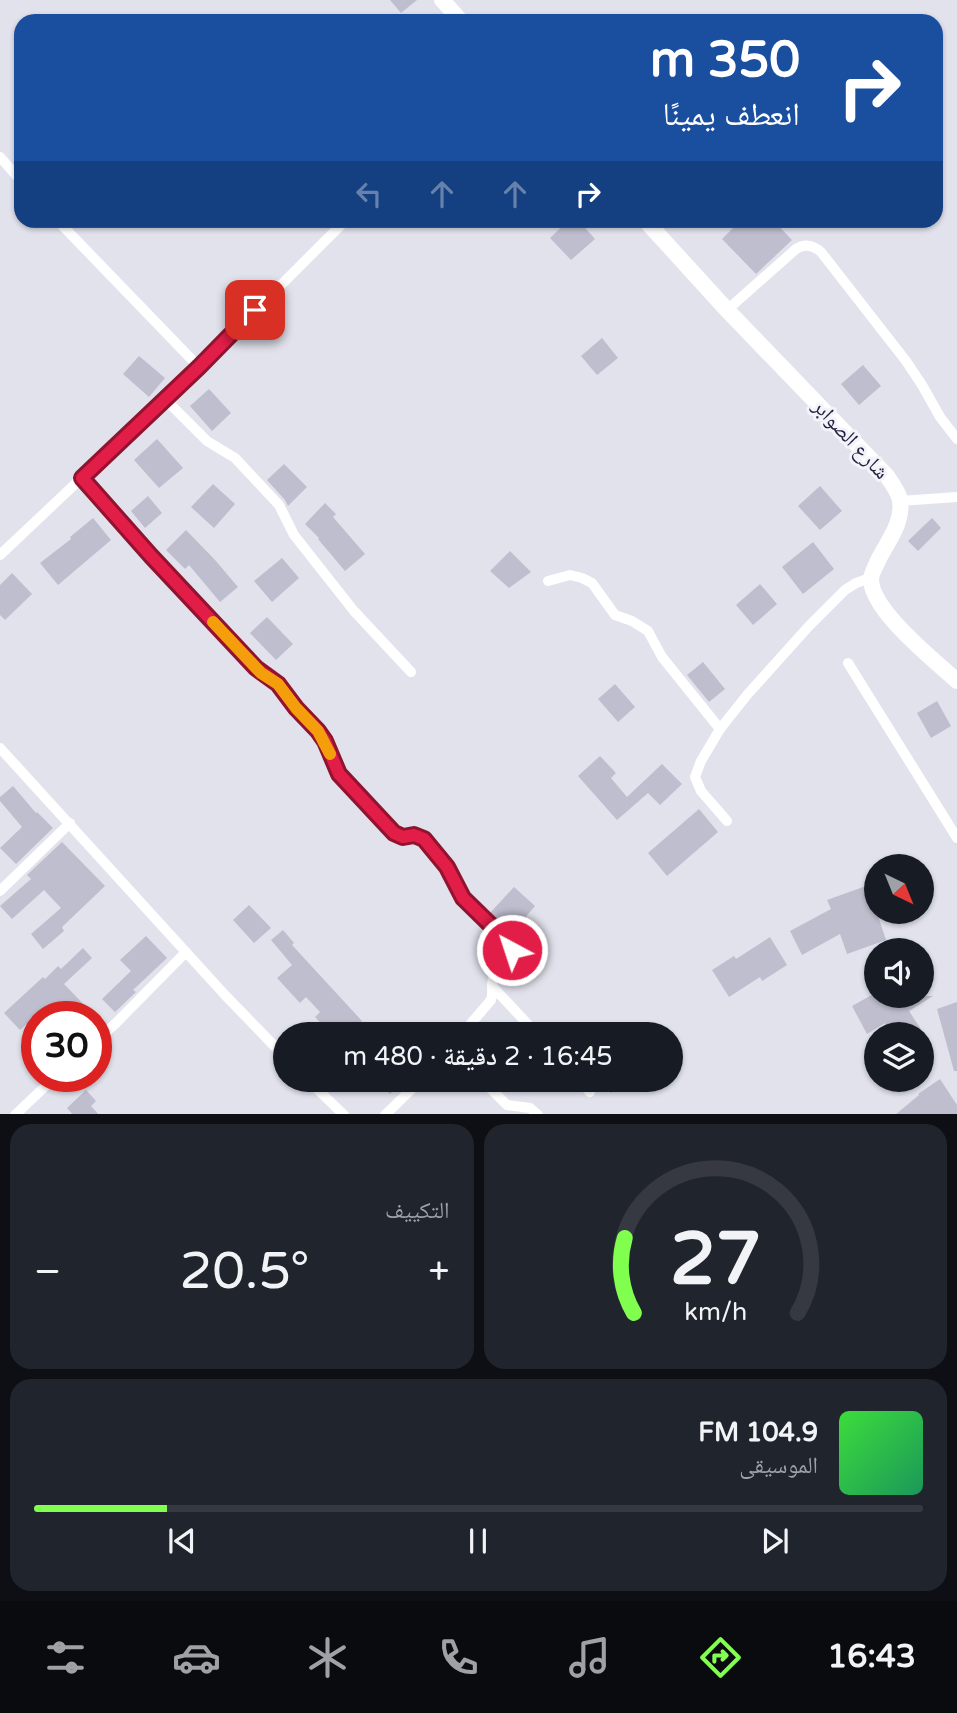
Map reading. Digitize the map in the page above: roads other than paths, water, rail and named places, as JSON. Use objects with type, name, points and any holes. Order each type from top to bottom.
[{"type":"street","points":[[442,0],[455,14]]},
{"type":"street","points":[[0,158],[14,173]]},
{"type":"street","points":[[65,228],[199,367]]},
{"type":"street","points":[[0,555],[199,367],[338,228]]},
{"type":"street","name":"شارع الصوابر","points":[[652,228],[727,310],[887,476],[897,491],[900,501],[899,517],[870,578]]},
{"type":"street","points":[[727,310],[796,249],[805,245],[814,247],[821,252],[905,360],[940,417],[957,439]]},
{"type":"street","points":[[165,399],[202,436],[235,458],[279,505],[294,535],[354,611],[411,672]]},
{"type":"street","points":[[82,478],[256,668],[278,684],[318,731],[339,774],[352,789],[394,833],[403,837],[414,835],[424,839],[440,857],[463,898],[510,944],[510,953],[493,978],[491,1000],[472,1022]]},
{"type":"street","points":[[900,501],[957,497]]},
{"type":"street","points":[[548,581],[570,575],[592,583],[615,615],[648,631],[662,657],[720,729]]},
{"type":"street","points":[[727,821],[701,791],[695,777],[701,761],[720,729],[773,666],[845,590],[856,583],[870,578],[875,595],[885,611],[957,681]]},
{"type":"street","points":[[848,663],[957,838]]},
{"type":"street","points":[[0,748],[273,1045]]},
{"type":"street","points":[[0,891],[70,824]]},
{"type":"street","points":[[112,1027],[186,952]]},
{"type":"street","points":[[492,986],[526,1022]]},
{"type":"street","points":[[16,1114],[39,1092]]},
{"type":"street","points":[[320,1092],[343,1114]]},
{"type":"street","points":[[386,1114],[409,1092]]},
{"type":"street","points":[[494,1092],[507,1105],[530,1108],[537,1114]]}]
